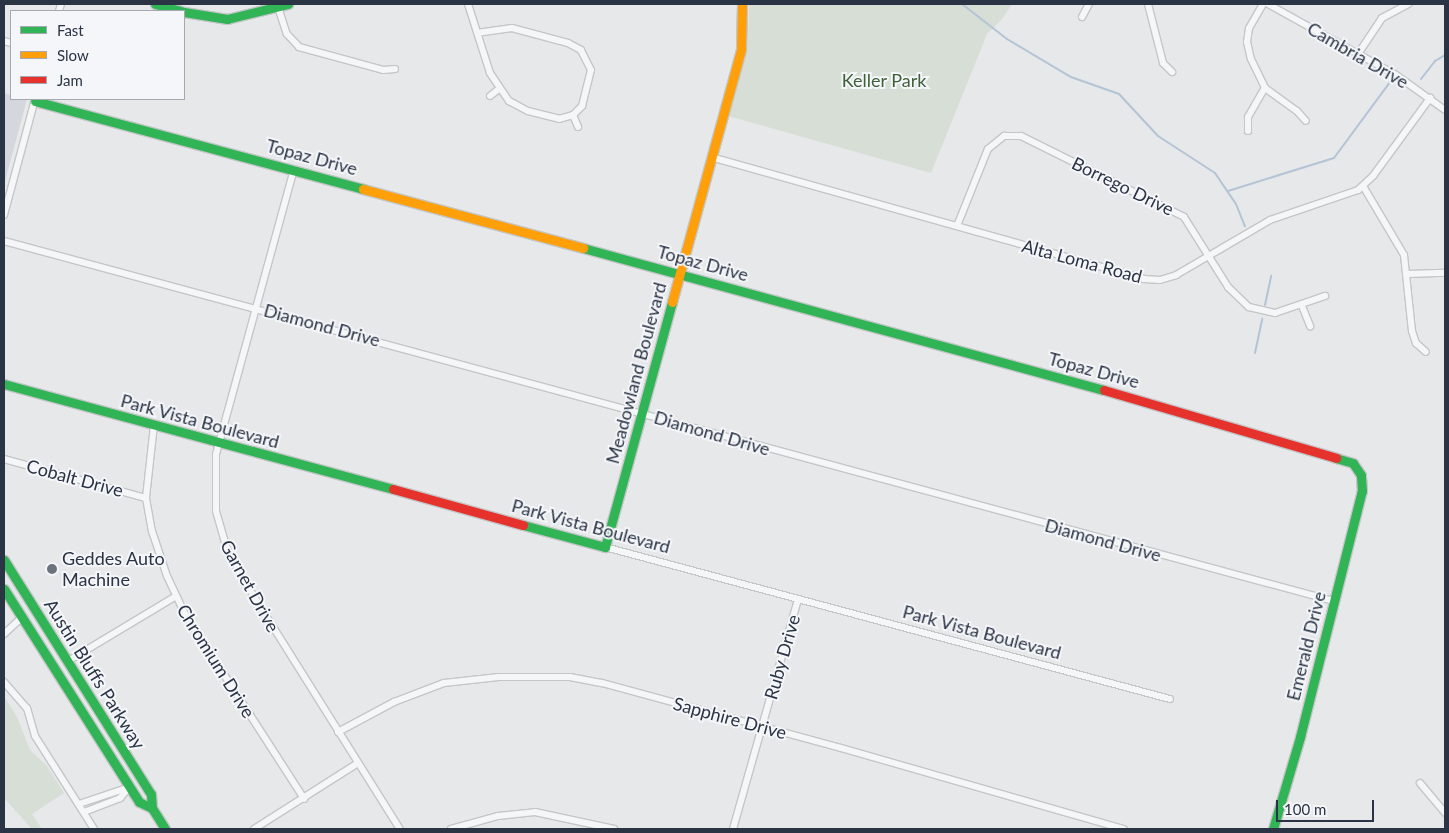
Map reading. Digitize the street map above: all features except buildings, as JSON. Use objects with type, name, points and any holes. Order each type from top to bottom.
[{"type":"street","points":[[155,4],[176,10]]},
{"type":"street","points":[[185,12],[227,19],[288,4]]},
{"type":"street","points":[[468,4],[478,33],[499,89],[509,101],[528,111],[553,118],[573,115],[582,106],[590,78],[589,62],[581,50],[568,43],[512,28],[478,33]]},
{"type":"street","name":"Meadowland Boulevard","points":[[605,547],[741,49],[744,21],[742,4]]},
{"type":"street","points":[[1082,17],[1089,4]]},
{"type":"street","points":[[1148,4],[1163,63],[1172,72]]},
{"type":"street","points":[[1263,4],[1252,21],[1247,42],[1265,88],[1298,111],[1306,122]]},
{"type":"street","name":"Cambria Drive","points":[[1268,4],[1358,54],[1430,98],[1445,110]]},
{"type":"street","points":[[1358,54],[1382,18],[1408,4]]},
{"type":"street","points":[[278,7],[287,34],[299,47],[383,70],[395,69]]},
{"type":"street","points":[[1248,131],[1248,117],[1265,88]]},
{"type":"street","points":[[490,96],[499,89]]},
{"type":"street","points":[[1426,352],[1416,343],[1412,331],[1408,274],[1400,247],[1363,186],[1430,98]]},
{"type":"street","points":[[4,214],[35,100]]},
{"type":"street","name":"Topaz Drive","points":[[35,100],[1189,413],[1337,456],[1353,463],[1358,469]]},
{"type":"street","points":[[573,115],[578,127]]},
{"type":"street","name":"Borrego Drive","points":[[957,226],[988,149],[998,138],[1014,134],[1184,217],[1228,287],[1249,307],[1274,313],[1302,306],[1325,296]]},
{"type":"street","name":"Alta Loma Road","points":[[711,157],[1152,280],[1176,275],[1270,220],[1363,186]]},
{"type":"street","name":"Garnet Drive","points":[[294,169],[219,443],[214,466],[214,495],[226,547],[338,732],[400,829]]},
{"type":"street","name":"Diamond Drive","points":[[4,240],[642,412],[824,466],[1334,602]]},
{"type":"street","points":[[1408,274],[1445,273]]},
{"type":"street","points":[[1302,306],[1310,326]]},
{"type":"street","name":"Park Vista Boulevard","points":[[4,384],[1170,699]]},
{"type":"street","name":"Chromium Drive","points":[[154,425],[146,498],[155,543],[176,596],[304,798]]},
{"type":"street","name":"Cobalt Drive","points":[[4,459],[146,498]]},
{"type":"street","name":"Emerald Drive","points":[[1273,829],[1300,737],[1362,491],[1358,469]]},
{"type":"street","name":"Austin Bluffs Parkway","points":[[5,564],[152,794],[152,808],[165,829]]},
{"type":"street","name":"Austin Bluffs Parkway","points":[[4,589],[139,802],[152,808]]},
{"type":"street","points":[[45,654],[60,662],[68,661],[176,596]]},
{"type":"street","name":"Ruby Drive","points":[[733,829],[798,600]]},
{"type":"street","points":[[4,634],[22,617]]},
{"type":"street","name":"Sapphire Drive","points":[[338,732],[394,702],[436,685],[479,678],[534,676],[602,683],[1124,829]]},
{"type":"street","points":[[4,682],[27,708],[36,736],[94,829]]},
{"type":"street","points":[[254,829],[358,763]]},
{"type":"street","points":[[1420,782],[1445,813]]},
{"type":"street","points":[[79,804],[130,787]]},
{"type":"street","points":[[84,812],[120,798],[130,787]]},
{"type":"street","points":[[451,829],[498,816],[535,812],[614,829]]},
{"type":"shaded area","points":[[4,93],[10,95],[10,100],[27,100],[4,185]]},
{"type":"green space","name":"Keller Park","points":[[749,4],[1012,4],[1002,19],[987,34],[931,173],[728,116],[748,41]]},
{"type":"green space","points":[[4,696],[17,717],[30,750],[47,766],[64,793],[32,814],[42,829],[32,829],[4,798]]},
{"type":"waterway","points":[[962,4],[1007,39],[1071,77],[1119,94],[1158,136],[1215,173],[1236,204],[1245,226]]},
{"type":"waterway","points":[[1421,79],[1435,61],[1445,55]]},
{"type":"waterway","points":[[1228,191],[1334,158],[1390,82]]},
{"type":"waterway","points":[[1265,305],[1271,276]]},
{"type":"waterway","points":[[1255,353],[1262,319]]},
{"type":"traffic: fast","points":[[155,4],[178,10]]},
{"type":"traffic: fast","points":[[185,12],[227,19],[288,4]]},
{"type":"traffic: fast","points":[[35,101],[363,189]]},
{"type":"traffic: fast","points":[[583,248],[1104,390]]},
{"type":"traffic: fast","points":[[523,525],[605,547],[672,302]]},
{"type":"traffic: fast","points":[[4,384],[393,489]]},
{"type":"traffic: fast","points":[[1273,829],[1300,737],[1362,491],[1361,475],[1353,463],[1336,458]]},
{"type":"traffic: fast","points":[[4,560],[151,794],[152,808]]},
{"type":"traffic: fast","points":[[4,589],[139,802],[152,808],[165,829]]},
{"type":"traffic: slow","points":[[672,302],[741,49],[742,4]]},
{"type":"traffic: slow","points":[[363,189],[583,248]]},
{"type":"traffic: jam","points":[[1104,390],[1336,458]]},
{"type":"traffic: jam","points":[[393,489],[523,525]]},
{"type":"place","name":"Geddes Auto Machine","points":[[52,569]]}]
